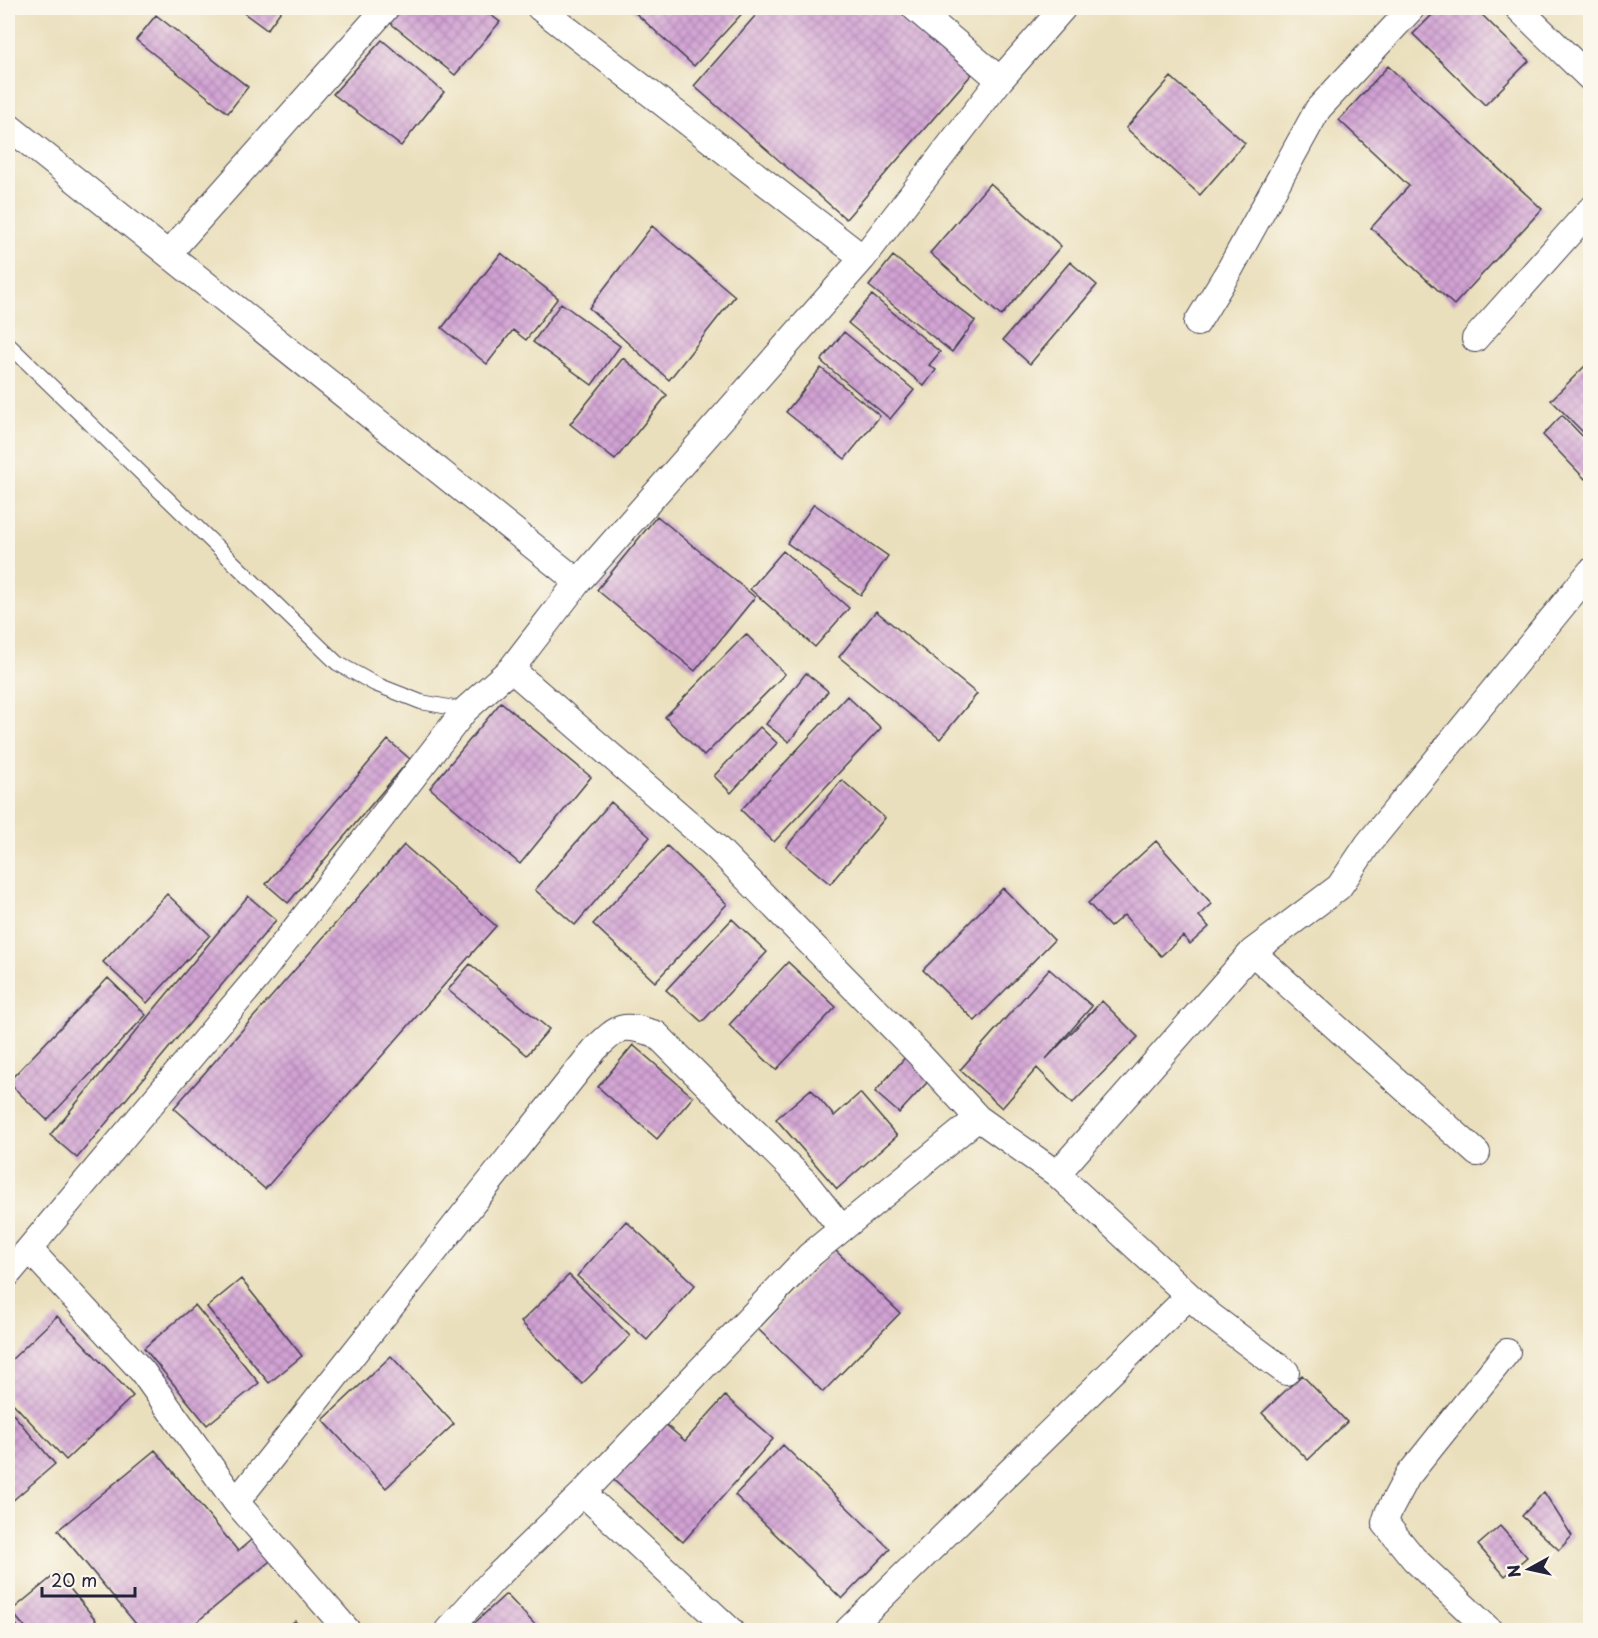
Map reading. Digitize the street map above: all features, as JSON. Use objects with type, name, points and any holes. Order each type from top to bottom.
[{"type":"street","points":[[168,254],[386,8]]},
{"type":"street","points":[[540,8],[863,258]]},
{"type":"street","points":[[915,8],[1000,80]]},
{"type":"street","points":[[8,1274],[256,978],[465,710],[511,669],[578,582],[863,258],[1000,80],[1062,8]]},
{"type":"street","points":[[1197,323],[1230,269],[1318,109],[1412,8]]},
{"type":"street","points":[[1518,8],[1590,78]]},
{"type":"street","points":[[8,126],[578,582]]},
{"type":"street","points":[[1475,339],[1590,210]]},
{"type":"street","points":[[1057,1174],[1252,952],[1340,887],[1368,844],[1590,572]]},
{"type":"street","points":[[511,669],[716,847],[919,1054],[978,1118],[1057,1174],[1211,1316],[1286,1372]]},
{"type":"street","points":[[1252,952],[1477,1153]]},
{"type":"street","points":[[236,1502],[595,1049],[614,1030],[629,1026],[656,1034],[805,1182],[843,1229]]},
{"type":"street","points":[[448,1630],[492,1580],[583,1493],[810,1255],[978,1118]]},
{"type":"street","points":[[30,1249],[142,1371],[236,1502],[346,1630]]},
{"type":"street","points":[[848,1630],[1189,1296]]},
{"type":"street","points":[[1489,1630],[1414,1559],[1385,1522],[1407,1477],[1507,1352]]},
{"type":"street","points":[[583,1493],[730,1630]]},
{"type":"lane","points":[[8,344],[337,663],[375,684],[421,702],[465,710]]},
{"type":"building","points":[[237,8],[283,8],[267,30]]},
{"type":"building","points":[[402,8],[481,8],[500,22],[455,75],[389,22]]},
{"type":"building","points":[[630,8],[747,8],[694,66]]},
{"type":"building","points":[[762,8],[896,8],[972,74],[846,219],[694,86]]},
{"type":"building","points":[[1439,8],[1475,8],[1529,61],[1485,105],[1413,34]]},
{"type":"building","points":[[156,15],[248,87],[228,113],[136,40]]},
{"type":"building","points":[[382,40],[444,92],[401,146],[333,94]]},
{"type":"building","points":[[1388,66],[1542,209],[1454,305],[1371,228],[1409,186],[1339,120]]},
{"type":"building","points":[[1171,77],[1245,143],[1200,195],[1126,128]]},
{"type":"building","points":[[990,183],[1061,246],[1001,316],[930,253]]},
{"type":"building","points":[[652,226],[735,296],[669,380],[589,308]]},
{"type":"building","points":[[501,253],[558,298],[526,340],[513,330],[487,364],[442,328]]},
{"type":"building","points":[[893,256],[975,321],[952,352],[869,286]]},
{"type":"building","points":[[1070,262],[1097,285],[1030,364],[1003,340]]},
{"type":"building","points":[[872,295],[940,352],[929,365],[936,370],[924,386],[848,323]]},
{"type":"building","points":[[561,303],[620,346],[592,385],[533,342]]},
{"type":"building","points":[[844,332],[914,390],[890,419],[821,361]]},
{"type":"building","points":[[623,358],[667,395],[615,460],[570,424]]},
{"type":"building","points":[[1589,362],[1590,364],[1590,439],[1551,400]]},
{"type":"building","points":[[821,368],[880,416],[845,459],[786,412]]},
{"type":"building","points":[[1562,415],[1590,444],[1590,474],[1585,479],[1543,435]]},
{"type":"building","points":[[814,504],[888,556],[861,595],[787,543]]},
{"type":"building","points":[[657,516],[755,597],[695,671],[597,590]]},
{"type":"building","points":[[783,551],[849,608],[815,647],[750,589]]},
{"type":"building","points":[[876,611],[977,694],[940,739],[839,657]]},
{"type":"building","points":[[746,634],[785,674],[704,756],[665,717]]},
{"type":"building","points":[[806,673],[828,691],[789,742],[766,724]]},
{"type":"building","points":[[847,696],[881,728],[774,842],[741,810]]},
{"type":"building","points":[[501,702],[591,777],[520,864],[430,788]]},
{"type":"building","points":[[760,727],[777,743],[731,793],[714,776]]},
{"type":"building","points":[[388,740],[410,759],[288,903],[266,884]]},
{"type":"building","points":[[842,780],[885,818],[830,884],[786,847]]},
{"type":"building","points":[[611,802],[650,837],[575,925],[535,890]]},
{"type":"building","points":[[1156,841],[1212,904],[1199,916],[1209,927],[1190,944],[1183,936],[1161,956],[1124,915],[1110,927],[1088,903]]},
{"type":"building","points":[[404,845],[496,926],[265,1189],[174,1108]]},
{"type":"building","points":[[667,846],[727,904],[655,982],[593,924]]},
{"type":"building","points":[[1003,888],[1054,940],[975,1021],[923,970]]},
{"type":"building","points":[[167,894],[210,935],[147,1003],[103,962]]},
{"type":"building","points":[[248,896],[276,920],[77,1158],[50,1135]]},
{"type":"building","points":[[732,919],[767,952],[702,1022],[666,990]]},
{"type":"building","points":[[788,962],[836,1007],[776,1070],[729,1025]]},
{"type":"building","points":[[470,964],[549,1029],[527,1055],[448,990]]},
{"type":"building","points":[[1049,969],[1092,1006],[1046,1059],[1102,1001],[1138,1037],[1072,1104],[1037,1068],[1002,1108],[960,1070]]},
{"type":"building","points":[[108,978],[146,1015],[47,1120],[8,1082]]},
{"type":"building","points":[[633,1045],[693,1097],[657,1139],[598,1087]]},
{"type":"building","points":[[908,1054],[933,1076],[899,1113],[875,1092]]},
{"type":"building","points":[[811,1089],[834,1116],[860,1093],[897,1136],[837,1189],[776,1119]]},
{"type":"building","points":[[626,1221],[695,1285],[647,1340],[577,1276]]},
{"type":"building","points":[[834,1249],[900,1313],[823,1392],[758,1329]]},
{"type":"building","points":[[569,1275],[630,1336],[582,1384],[521,1322]]},
{"type":"building","points":[[241,1279],[302,1356],[269,1383],[207,1307]]},
{"type":"building","points":[[195,1305],[259,1383],[207,1425],[144,1348]]},
{"type":"building","points":[[57,1316],[133,1396],[66,1460],[8,1398],[8,1363]]},
{"type":"building","points":[[391,1356],[454,1424],[386,1488],[323,1420]]},
{"type":"building","points":[[1302,1375],[1347,1422],[1308,1460],[1262,1413]]},
{"type":"building","points":[[725,1396],[773,1439],[683,1542],[609,1476],[659,1419],[685,1441]]},
{"type":"building","points":[[8,1408],[55,1464],[11,1502],[8,1498]]},
{"type":"building","points":[[783,1445],[890,1549],[842,1599],[735,1495]]},
{"type":"building","points":[[155,1450],[238,1551],[257,1535],[275,1557],[187,1630],[141,1630],[58,1530]]},
{"type":"building","points":[[1544,1492],[1572,1536],[1559,1550],[1522,1516]]},
{"type":"building","points":[[1500,1526],[1527,1557],[1505,1576],[1478,1545]]},
{"type":"building","points":[[57,1573],[96,1620],[84,1630],[27,1630],[11,1611]]},
{"type":"building","points":[[506,1594],[540,1630],[467,1630]]},
{"type":"building","points":[[12,1620],[21,1630],[8,1630],[8,1624]]},
{"type":"building","points":[[295,1621],[302,1630],[282,1630]]}]
